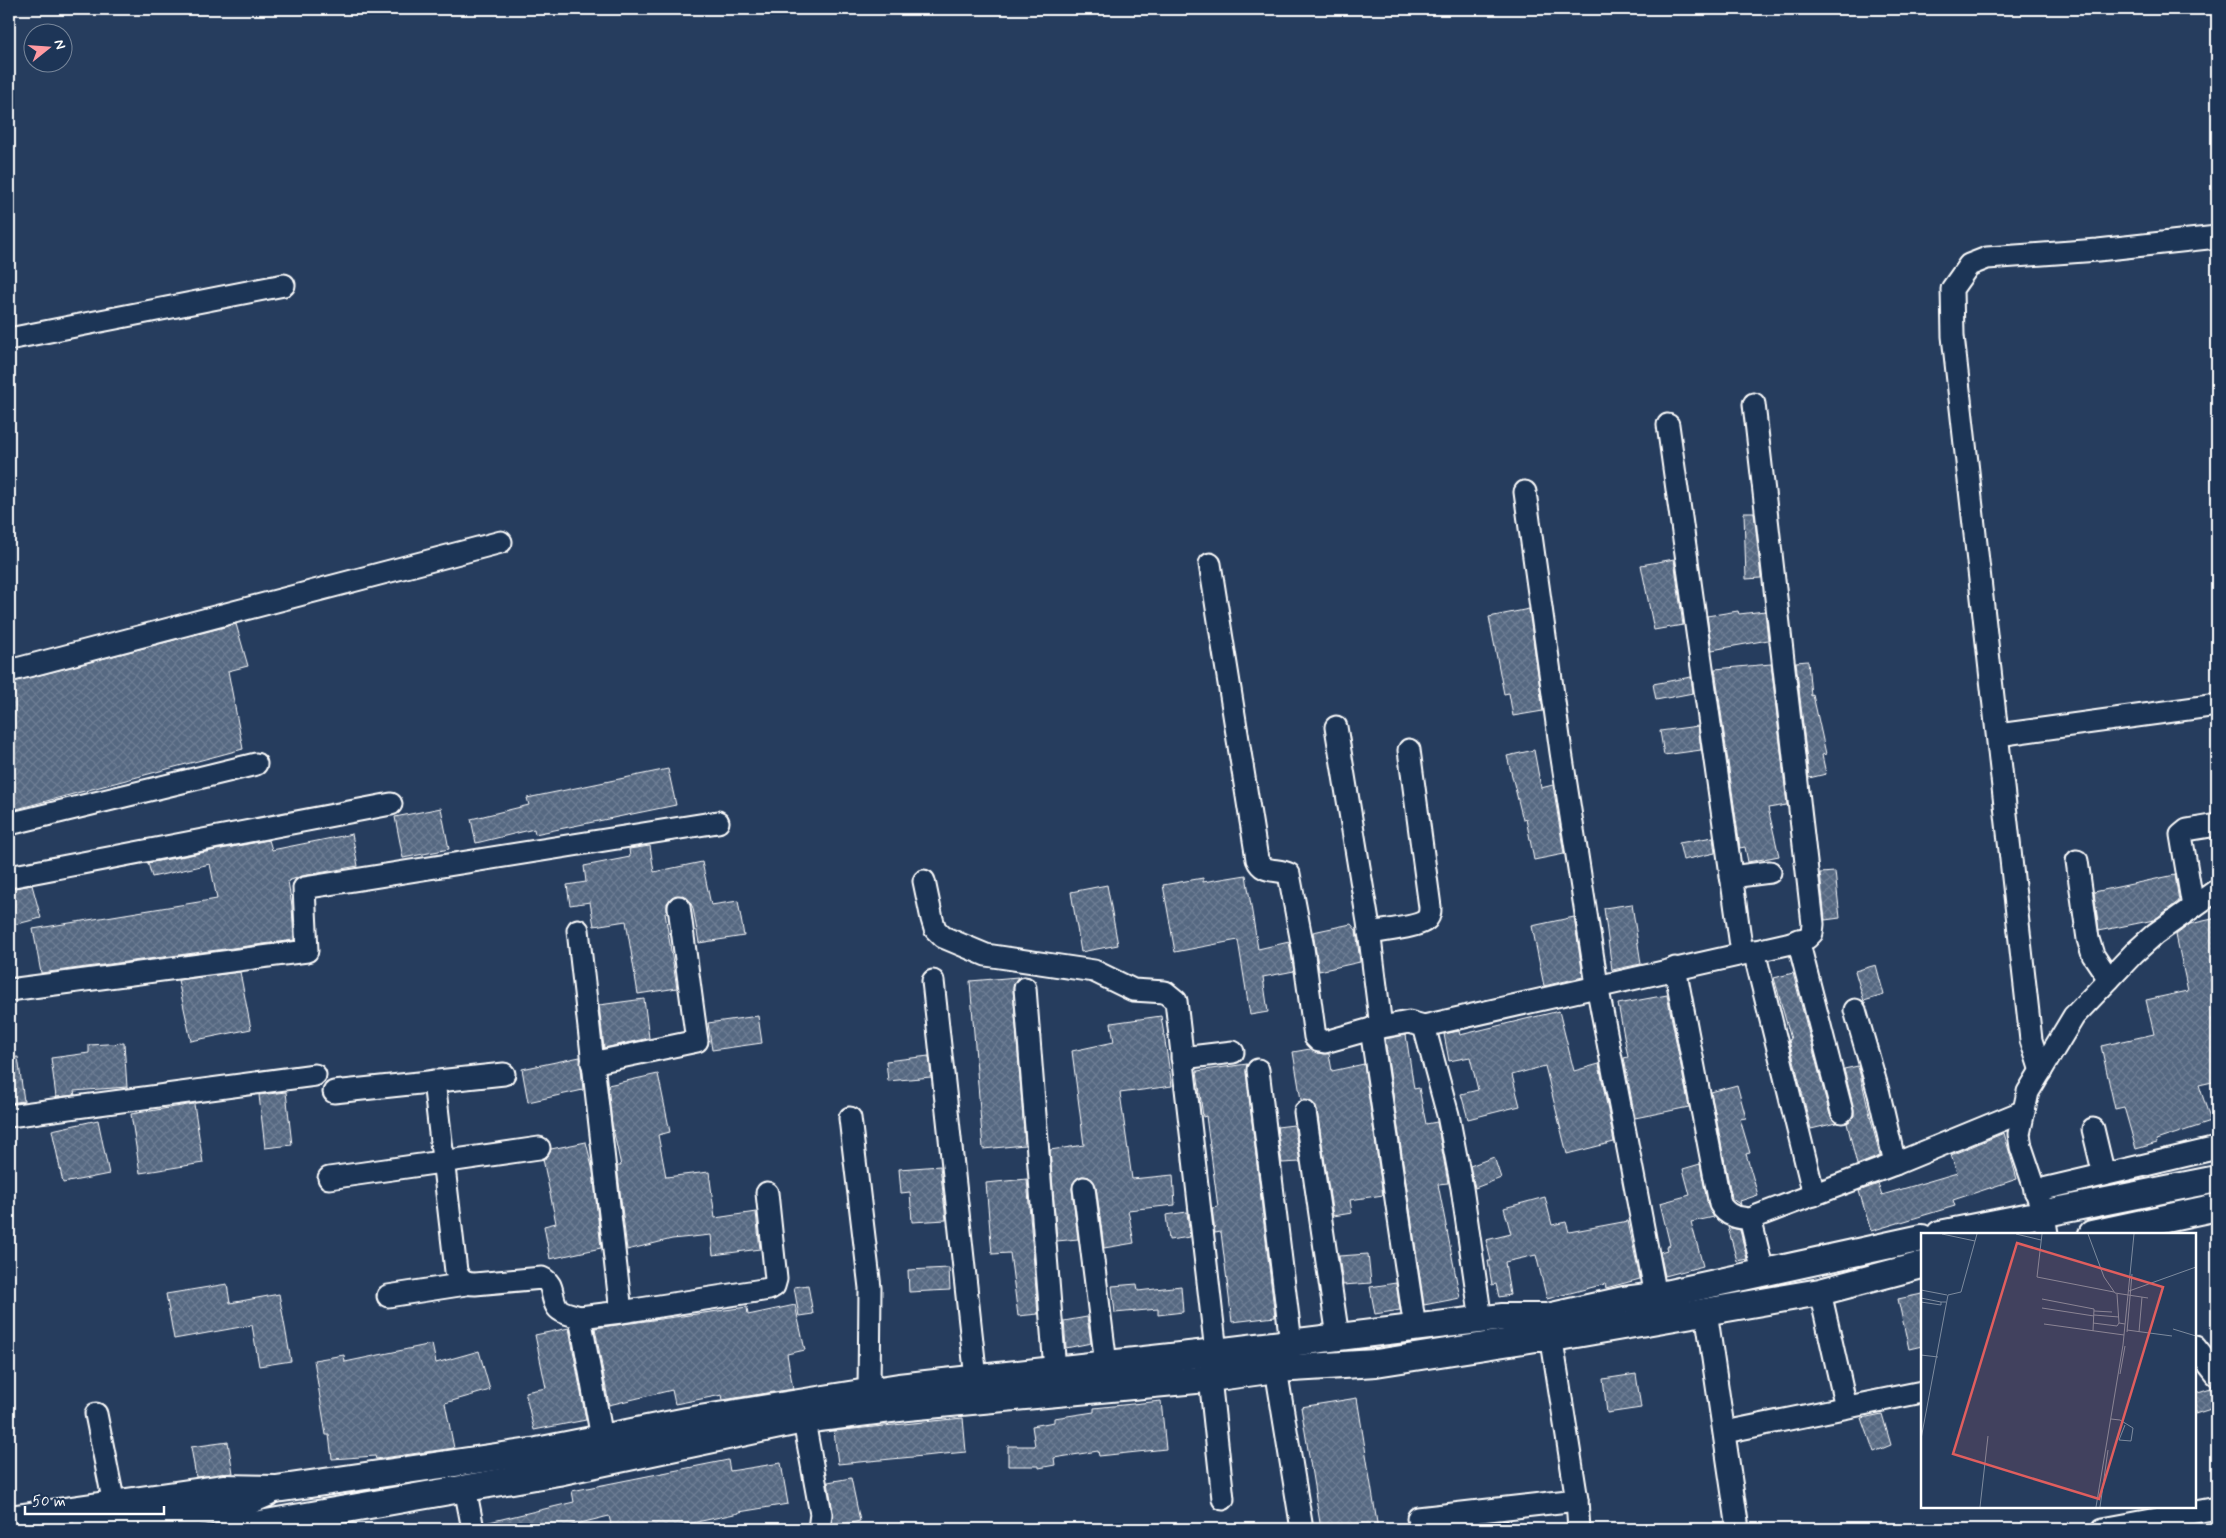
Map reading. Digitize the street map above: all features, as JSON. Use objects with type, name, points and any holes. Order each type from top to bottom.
[{"type":"main road","points":[[1952,1233],[2046,1225],[2081,1207],[2217,1179]]},
{"type":"main road","points":[[2101,1233],[2217,1207]]},
{"type":"main road","points":[[85,1529],[232,1519],[280,1521],[465,1488],[604,1450],[687,1421],[802,1411],[907,1407],[1276,1370],[1376,1363],[1536,1338],[1551,1328],[1624,1300],[1656,1296],[1921,1238]]},
{"type":"main road","points":[[802,1411],[869,1392],[1503,1317],[1551,1328],[1642,1324],[1820,1292],[1921,1265]]},
{"type":"main road","points":[[9,1519],[223,1488],[276,1489],[538,1452],[604,1450]]},
{"type":"main road","points":[[232,1519],[276,1489]]},
{"type":"street","points":[[2041,1071],[2030,1040],[1953,336],[1952,289],[1969,265],[1987,258],[2098,250],[2217,237]]},
{"type":"street","points":[[9,340],[284,285]]},
{"type":"street","points":[[1210,564],[1257,859],[1264,869],[1289,874],[1303,948],[1315,1037],[1319,1041],[1326,1042],[1371,1029],[1409,1022],[1424,1026],[1807,938],[1812,933],[1813,924],[1754,404]]},
{"type":"street","points":[[1668,425],[1731,877],[1748,952],[1814,1194]]},
{"type":"street","points":[[1525,492],[1561,752],[1597,985],[1656,1296]]},
{"type":"street","points":[[9,671],[501,542]]},
{"type":"street","points":[[1998,735],[2217,705]]},
{"type":"street","points":[[1336,727],[1369,933],[1380,1018],[1377,1026],[1371,1029]]},
{"type":"street","points":[[1369,933],[1418,924],[1426,921],[1430,915],[1409,750]]},
{"type":"street","points":[[9,824],[256,764]]},
{"type":"street","points":[[9,877],[391,804]]},
{"type":"street","points":[[9,990],[307,950],[304,888],[718,822]]},
{"type":"street","points":[[2193,907],[2181,835],[2187,830],[2217,825]]},
{"type":"street","points":[[2077,860],[2088,939],[2093,955],[2109,979]]},
{"type":"street","points":[[1731,877],[1770,872]]},
{"type":"street","points":[[924,881],[935,929],[943,937],[986,955],[1094,971],[1132,990],[1165,992],[1176,1001],[1216,1352]]},
{"type":"street","points":[[2046,1225],[2021,1147],[2019,1134],[2028,1092],[2074,1016],[2155,934],[2217,890]]},
{"type":"street","points":[[592,1063],[697,1041],[679,907]]},
{"type":"street","points":[[578,930],[621,1312]]},
{"type":"street","points":[[1798,940],[1842,1112]]},
{"type":"street","points":[[1675,968],[1720,1204],[1724,1211],[1731,1216],[1752,1219],[1895,1164],[2024,1111]]},
{"type":"street","points":[[933,981],[976,1378]]},
{"type":"street","points":[[1025,988],[1055,1370]]},
{"type":"street","points":[[1855,1010],[1879,1094],[1895,1164]]},
{"type":"street","points":[[1424,1026],[1448,1115],[1462,1188],[1481,1320]]},
{"type":"street","points":[[1371,1029],[1415,1328]]},
{"type":"street","points":[[1182,1058],[1233,1052]]},
{"type":"street","points":[[1258,1070],[1291,1343]]},
{"type":"street","points":[[334,1092],[504,1074]]},
{"type":"street","points":[[9,1116],[315,1075]]},
{"type":"street","points":[[434,1081],[456,1271],[459,1278],[466,1284]]},
{"type":"street","points":[[1305,1112],[1338,1337]]},
{"type":"street","points":[[850,1118],[870,1288],[869,1392]]},
{"type":"street","points":[[2093,1129],[2104,1174]]},
{"type":"street","points":[[329,1178],[540,1148]]},
{"type":"street","points":[[2035,1191],[2217,1148]]},
{"type":"street","points":[[1084,1188],[1106,1364]]},
{"type":"street","points":[[388,1296],[466,1284],[542,1278],[548,1281],[557,1306],[563,1312],[580,1317],[770,1290],[774,1286],[776,1279],[768,1193]]},
{"type":"street","points":[[2081,1207],[2096,1233]]},
{"type":"street","points":[[1752,1219],[1763,1272]]},
{"type":"street","points":[[1820,1292],[1846,1407]]},
{"type":"street","points":[[1706,1311],[1738,1529]]},
{"type":"street","points":[[580,1317],[604,1450]]},
{"type":"street","points":[[1551,1328],[1577,1500],[1579,1529]]},
{"type":"street","points":[[2205,1353],[2217,1375]]},
{"type":"street","points":[[1276,1370],[1301,1523]]},
{"type":"street","points":[[1210,1378],[1223,1499]]},
{"type":"street","points":[[1725,1432],[1921,1392]]},
{"type":"street","points":[[802,1411],[821,1514],[820,1529]]},
{"type":"street","points":[[96,1414],[114,1504]]},
{"type":"street","points":[[465,1488],[473,1529]]},
{"type":"street","points":[[1418,1518],[1577,1500]]},
{"type":"street","points":[[2102,1529],[2217,1508]]},
{"type":"building","points":[[1744,512],[1754,512],[1761,578],[1746,579]]},
{"type":"building","points":[[1674,559],[1683,625],[1654,630],[1641,565]]},
{"type":"building","points":[[1529,609],[1543,711],[1513,716],[1509,693],[1504,694],[1489,617]]},
{"type":"building","points":[[1738,611],[1739,614],[1765,611],[1768,640],[1712,650],[1707,616]]},
{"type":"building","points":[[236,624],[248,666],[228,671],[243,749],[9,811],[9,683]]},
{"type":"building","points":[[1808,661],[1811,696],[1813,695],[1826,754],[1822,755],[1826,774],[1809,778],[1796,662]]},
{"type":"building","points":[[1771,664],[1787,805],[1768,808],[1779,856],[1748,862],[1745,847],[1740,848],[1715,669]]},
{"type":"building","points":[[1691,677],[1693,693],[1656,700],[1653,684]]},
{"type":"building","points":[[1698,726],[1701,750],[1664,755],[1660,731]]},
{"type":"building","points":[[1534,750],[1541,788],[1553,785],[1564,854],[1534,860],[1526,819],[1523,820],[1507,756]]},
{"type":"building","points":[[668,769],[676,805],[535,834],[534,829],[476,843],[471,819],[529,805],[527,798]]},
{"type":"building","points":[[441,808],[449,849],[403,858],[395,817]]},
{"type":"building","points":[[352,834],[358,866],[302,876],[288,881],[294,940],[41,973],[33,929],[217,899],[210,864],[152,877],[148,863],[269,840],[272,850]]},
{"type":"building","points":[[1713,837],[1715,853],[1683,860],[1679,843]]},
{"type":"building","points":[[650,846],[654,872],[702,862],[711,905],[738,901],[744,936],[699,943],[693,908],[689,900],[683,895],[672,897],[667,903],[667,913],[665,913],[677,988],[638,994],[626,921],[594,926],[590,902],[570,905],[567,885],[586,882],[584,866],[630,857],[629,849]]},
{"type":"building","points":[[1835,872],[1840,918],[1825,920],[1820,873]]},
{"type":"building","points":[[1246,875],[1258,949],[1289,942],[1294,971],[1263,977],[1268,1012],[1250,1015],[1238,940],[1175,952],[1163,885],[1203,878],[1203,882]]},
{"type":"building","points":[[2175,875],[2179,901],[2154,920],[2099,931],[2094,892]]},
{"type":"building","points":[[32,885],[41,918],[9,926],[9,889]]},
{"type":"building","points":[[1107,885],[1118,945],[1081,952],[1071,892]]},
{"type":"building","points":[[1632,904],[1641,964],[1612,970],[1604,908]]},
{"type":"building","points":[[1574,917],[1583,977],[1544,986],[1532,926]]},
{"type":"building","points":[[2217,918],[2217,1018],[2212,1019],[2217,1047],[2217,1081],[2199,1085],[2211,1122],[2156,1140],[2157,1143],[2136,1149],[2124,1107],[2115,1109],[2101,1046],[2154,1034],[2146,1000],[2188,991],[2176,935],[2190,924]]},
{"type":"building","points":[[1351,924],[1356,930],[1360,962],[1319,971],[1313,932]]},
{"type":"building","points":[[1876,965],[1884,995],[1864,1001],[1855,971]]},
{"type":"building","points":[[240,972],[251,1029],[191,1041],[178,980]]},
{"type":"building","points":[[1793,973],[1830,1115],[1836,1123],[1811,1129],[1789,1040],[1791,1039],[1774,978]]},
{"type":"building","points":[[1018,977],[1013,989],[1025,1145],[983,1149],[970,981]]},
{"type":"building","points":[[1667,995],[1689,1107],[1635,1118],[1624,1058],[1628,1057],[1618,1004]]},
{"type":"building","points":[[644,999],[649,1038],[604,1048],[599,1005]]},
{"type":"building","points":[[1559,1011],[1574,1071],[1599,1064],[1614,1142],[1567,1154],[1545,1066],[1512,1075],[1520,1106],[1468,1119],[1461,1094],[1478,1090],[1470,1057],[1449,1061],[1444,1034],[1459,1031],[1460,1035]]},
{"type":"building","points":[[758,1016],[762,1043],[712,1050],[708,1023]]},
{"type":"building","points":[[1161,1016],[1172,1086],[1120,1093],[1132,1179],[1173,1175],[1175,1205],[1128,1210],[1134,1243],[1104,1248],[1096,1186],[1089,1177],[1082,1176],[1073,1183],[1072,1189],[1078,1239],[1057,1241],[1050,1150],[1084,1145],[1072,1051],[1114,1042],[1111,1023]]},
{"type":"building","points":[[1406,1035],[1414,1089],[1419,1088],[1426,1124],[1437,1122],[1448,1183],[1438,1184],[1460,1298],[1424,1305],[1385,1039]]},
{"type":"building","points":[[124,1043],[127,1087],[74,1091],[75,1095],[56,1097],[51,1058],[89,1053],[89,1045]]},
{"type":"building","points":[[1310,1049],[1317,1053],[1329,1054],[1332,1071],[1364,1064],[1383,1195],[1350,1200],[1352,1213],[1333,1216],[1317,1110],[1310,1101],[1301,1100],[1293,1052]]},
{"type":"building","points":[[929,1056],[931,1077],[888,1081],[886,1061]]},
{"type":"building","points":[[18,1057],[24,1101],[9,1103],[9,1058]]},
{"type":"building","points":[[580,1057],[583,1090],[528,1102],[522,1069]]},
{"type":"building","points":[[1247,1064],[1246,1072],[1275,1317],[1232,1322],[1221,1232],[1215,1233],[1212,1208],[1218,1207],[1206,1116],[1203,1117],[1197,1071]]},
{"type":"building","points":[[1858,1066],[1880,1156],[1857,1165],[1847,1123],[1854,1116],[1854,1109],[1844,1069]]},
{"type":"building","points":[[658,1074],[670,1132],[658,1135],[666,1177],[709,1172],[715,1218],[756,1212],[760,1249],[713,1255],[711,1235],[672,1239],[627,1250],[617,1166],[621,1166],[612,1124],[608,1085]]},
{"type":"building","points":[[1737,1085],[1746,1118],[1740,1119],[1750,1153],[1746,1154],[1758,1195],[1740,1201],[1741,1205],[1732,1199],[1711,1092]]},
{"type":"building","points":[[286,1092],[292,1145],[265,1148],[259,1095]]},
{"type":"building","points":[[194,1104],[203,1163],[140,1173],[131,1114]]},
{"type":"building","points":[[98,1120],[109,1174],[63,1183],[52,1130]]},
{"type":"building","points":[[1294,1125],[1300,1162],[1282,1163],[1277,1127]]},
{"type":"building","points":[[2004,1133],[2017,1179],[1953,1200],[1955,1206],[1871,1231],[1859,1191],[1878,1184],[1882,1195],[1957,1173],[1951,1155]]},
{"type":"building","points":[[586,1142],[593,1171],[601,1248],[550,1259],[544,1226],[556,1223],[543,1159],[547,1157],[551,1149]]},
{"type":"building","points":[[1494,1157],[1501,1178],[1475,1188],[1470,1166]]},
{"type":"building","points":[[1700,1164],[1708,1206],[1714,1217],[1691,1222],[1703,1266],[1665,1276],[1660,1252],[1667,1250],[1666,1247],[1670,1245],[1660,1203],[1690,1195],[1683,1169]]},
{"type":"building","points":[[940,1166],[946,1220],[912,1222],[910,1192],[901,1193],[899,1169]]},
{"type":"building","points":[[1027,1179],[1038,1314],[1018,1316],[1010,1253],[992,1254],[986,1183]]},
{"type":"building","points":[[1545,1197],[1552,1225],[1566,1222],[1569,1232],[1628,1221],[1640,1279],[1606,1288],[1605,1284],[1547,1299],[1536,1255],[1505,1262],[1510,1295],[1499,1297],[1496,1284],[1492,1285],[1488,1261],[1491,1261],[1486,1240],[1511,1234],[1504,1208]]},
{"type":"building","points":[[1187,1212],[1190,1237],[1169,1240],[1166,1215]]},
{"type":"building","points":[[1728,1227],[1740,1230],[1747,1259],[1737,1261]]},
{"type":"building","points":[[1368,1254],[1371,1283],[1343,1285],[1339,1256]]},
{"type":"building","points":[[949,1268],[950,1290],[909,1292],[908,1270]]},
{"type":"building","points":[[1396,1283],[1400,1310],[1375,1314],[1370,1287]]},
{"type":"building","points":[[227,1284],[230,1303],[279,1294],[291,1361],[259,1366],[252,1325],[174,1339],[166,1294]]},
{"type":"building","points":[[1137,1284],[1138,1291],[1181,1286],[1183,1312],[1158,1315],[1158,1309],[1115,1313],[1112,1286]]},
{"type":"building","points":[[808,1285],[813,1314],[799,1316],[794,1287]]},
{"type":"building","points":[[1921,1294],[1921,1346],[1909,1349],[1898,1299]]},
{"type":"building","points":[[795,1305],[805,1350],[787,1354],[793,1389],[723,1400],[722,1395],[675,1404],[672,1390],[609,1405],[595,1328],[747,1307],[748,1315]]},
{"type":"building","points":[[1087,1317],[1091,1343],[1066,1348],[1064,1321]]},
{"type":"building","points":[[569,1328],[586,1420],[534,1430],[525,1392],[546,1388],[535,1335]]},
{"type":"building","points":[[432,1344],[436,1363],[479,1351],[490,1390],[445,1403],[454,1448],[376,1459],[375,1456],[332,1459],[329,1435],[326,1435],[314,1360],[344,1355],[345,1362]]},
{"type":"building","points":[[1636,1374],[1641,1408],[1607,1413],[1603,1379]]},
{"type":"building","points":[[2217,1387],[2217,1407],[2196,1414],[2196,1393]]},
{"type":"building","points":[[1357,1398],[1378,1529],[1321,1529],[1301,1407]]},
{"type":"building","points":[[1161,1401],[1166,1449],[1099,1456],[1098,1451],[1054,1458],[1055,1465],[1039,1468],[1039,1466],[1008,1466],[1008,1446],[1035,1446],[1032,1426],[1054,1422],[1054,1418],[1094,1412],[1094,1408]]},
{"type":"building","points":[[1882,1414],[1891,1445],[1874,1452],[1862,1418]]},
{"type":"building","points":[[963,1418],[966,1452],[838,1464],[834,1431]]},
{"type":"building","points":[[228,1442],[233,1473],[196,1477],[191,1447]]},
{"type":"building","points":[[728,1460],[730,1471],[781,1463],[788,1504],[739,1512],[664,1529],[612,1529],[609,1516],[556,1529],[486,1529],[485,1523],[574,1502],[572,1491]]},
{"type":"building","points":[[851,1478],[860,1521],[832,1527],[833,1512],[828,1482]]},
{"type":"building","points":[[1508,1520],[1509,1529],[1430,1529]]}]
